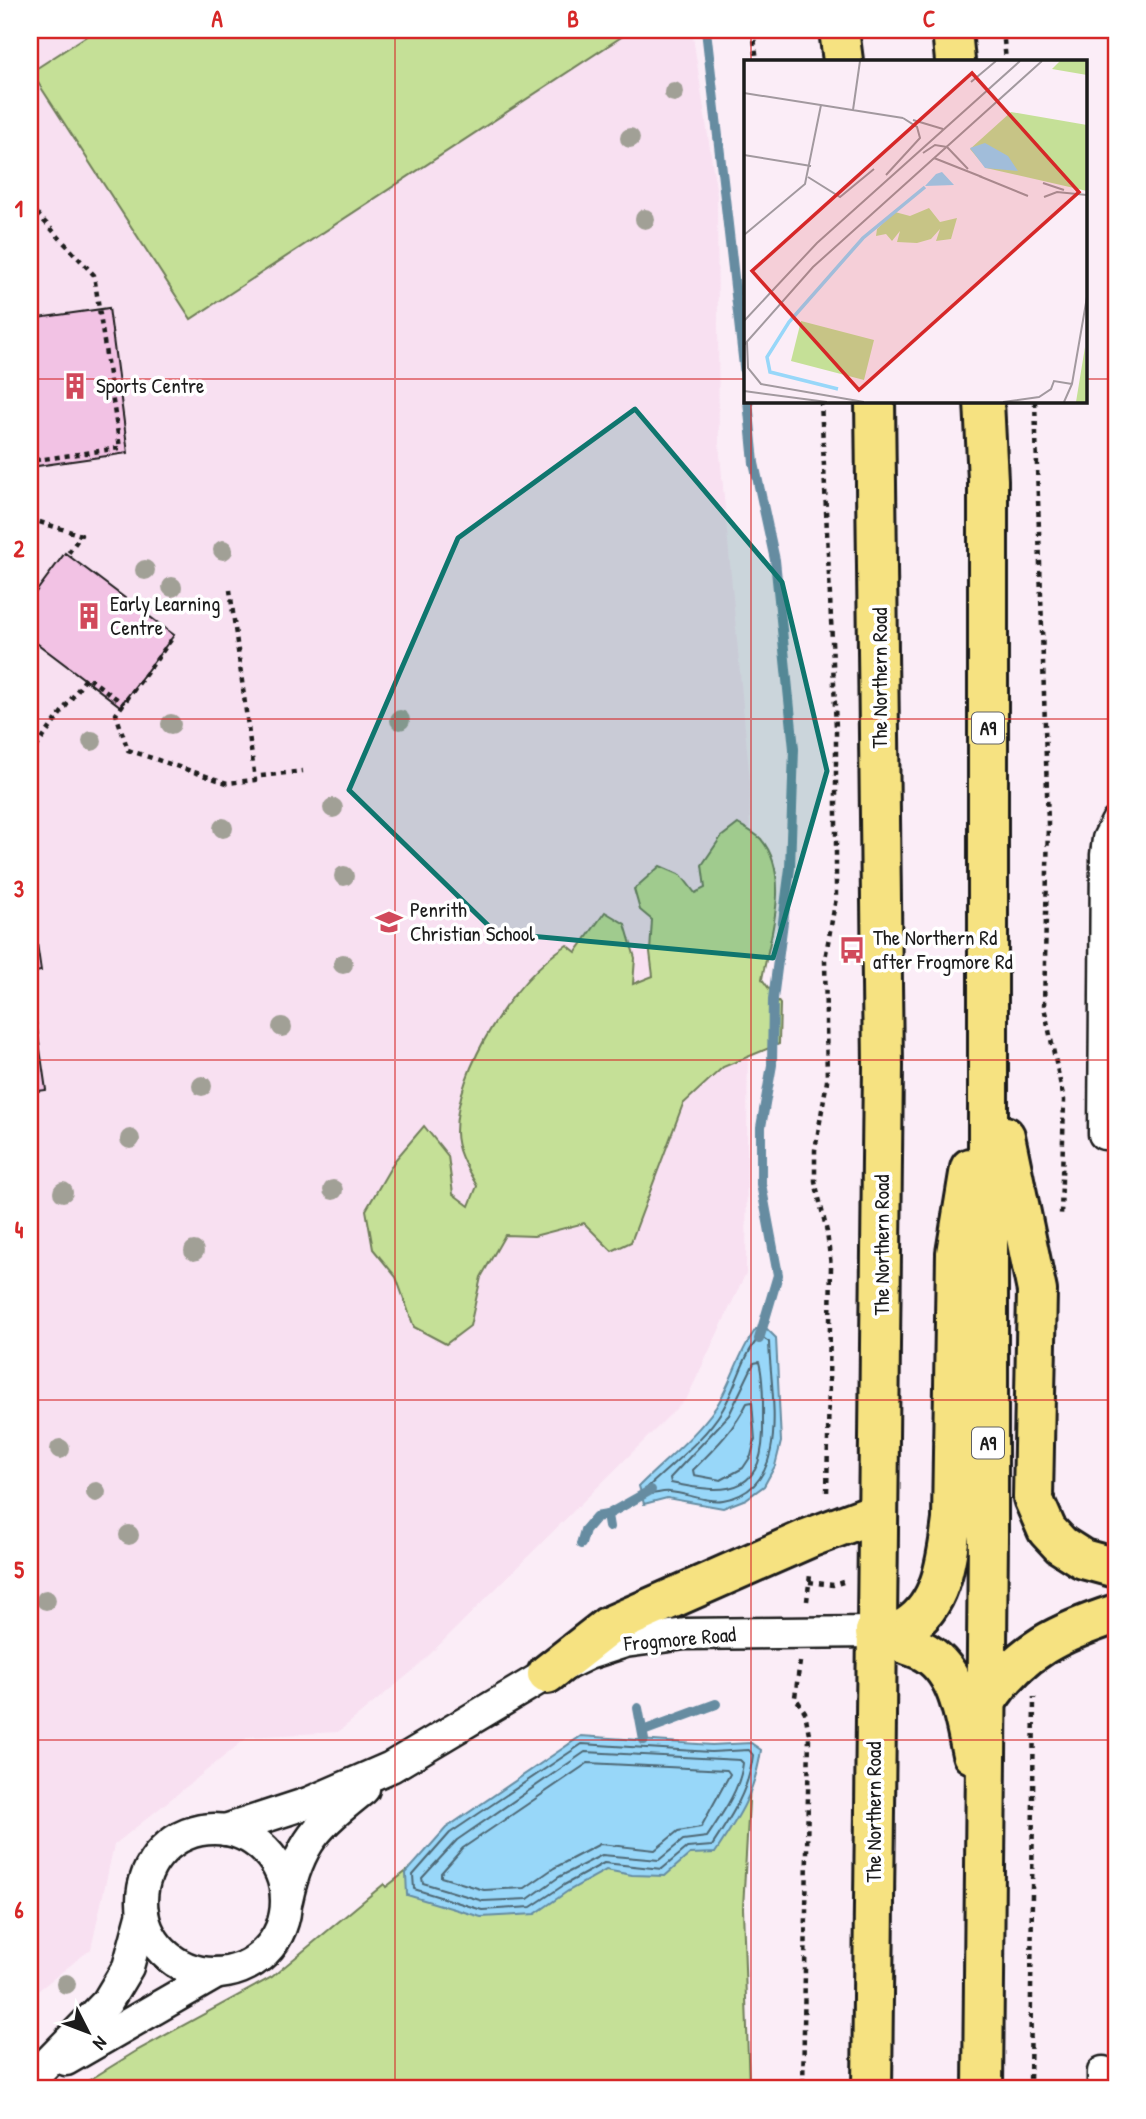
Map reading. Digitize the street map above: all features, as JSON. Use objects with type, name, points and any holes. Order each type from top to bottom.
[{"type":"highway","points":[[839,30],[843,60]]},
{"type":"highway","points":[[952,30],[955,60]]},
{"type":"highway","name":"The Northern Road","points":[[872,2089],[883,1066],[875,402]]},
{"type":"highway","name":"A9","points":[[983,2089],[988,1699],[988,480],[984,402]]},
{"type":"highway","points":[[988,1055],[1037,1291],[1033,1498],[1047,1530],[1061,1545],[1083,1559],[1116,1568]]},
{"type":"highway","points":[[875,1632],[907,1627],[918,1617],[941,1581],[946,1560],[952,1520],[956,1253],[988,1055]]},
{"type":"highway","points":[[547,1674],[607,1627],[809,1538],[878,1512]]},
{"type":"highway","points":[[988,1699],[1013,1665],[1032,1650],[1116,1614]]},
{"type":"highway","points":[[875,1632],[923,1651],[943,1668],[958,1694],[987,1831]]},
{"type":"street","points":[[1104,1134],[1106,855],[1108,839],[1116,823]]},
{"type":"street","name":"Frogmore Road","points":[[225,1830],[308,1803],[391,1767],[547,1674],[588,1654],[625,1642],[659,1637],[875,1632]]},
{"type":"street","name":"Frogmore Road","points":[[286,1902],[299,1855],[313,1833],[391,1767]]},
{"type":"street","points":[[225,1830],[256,1842],[268,1853],[284,1884],[286,1902],[277,1937],[266,1951],[252,1963],[217,1973],[33,2078],[107,2002],[128,1967],[143,1912],[146,1878],[164,1850],[192,1832],[225,1830]]},
{"type":"street","points":[[143,1912],[155,1943],[167,1956],[199,1972],[217,1973]]},
{"type":"path","points":[[753,30],[757,60]]},
{"type":"path","points":[[1003,30],[1006,60]]},
{"type":"path","points":[[30,206],[94,275],[120,447],[30,461]]},
{"type":"path","points":[[821,402],[836,728],[836,898],[825,959],[827,1082],[815,1150],[815,1181],[827,1232],[831,1266],[829,1476],[827,1494],[822,1501]]},
{"type":"path","points":[[1035,402],[1048,824],[1044,1007],[1064,1100],[1060,1225]]},
{"type":"path","points":[[30,519],[81,535],[67,555]]},
{"type":"path","points":[[171,640],[116,714],[128,750],[228,783],[255,780],[230,590]]},
{"type":"path","points":[[30,756],[87,677],[124,704]]},
{"type":"path","points":[[261,776],[303,771]]},
{"type":"path","points":[[809,1582],[833,1585]]},
{"type":"path","points":[[1030,2089],[1034,1693]]},
{"type":"path","points":[[795,1697],[805,1712],[809,1734],[803,2089]]},
{"type":"highlighted area","points":[[635,409],[782,582],[827,771],[773,958],[496,933],[349,790],[458,538]]},
{"type":"shaded area","name":"Penrith Christian School","points":[[30,30],[692,30],[717,195],[719,443],[750,782],[746,1273],[687,1398],[415,1669],[338,1732],[248,1737],[114,1845],[91,1949],[30,1997]]},
{"type":"green space","points":[[96,30],[632,30],[191,319],[31,72]]},
{"type":"green space","points":[[738,824],[761,839],[770,854],[775,871],[776,907],[762,979],[780,1004],[779,1044],[723,1067],[683,1104],[631,1242],[612,1251],[584,1223],[534,1236],[505,1235],[481,1277],[470,1326],[446,1344],[414,1327],[396,1277],[373,1249],[366,1210],[395,1160],[424,1126],[448,1156],[453,1194],[469,1206],[477,1186],[458,1147],[456,1132],[459,1107],[477,1053],[509,1002],[547,960],[567,945],[576,952],[605,912],[625,924],[635,958],[633,984],[653,976],[650,952],[652,920],[640,910],[634,889],[660,866],[681,875],[695,893],[705,888],[702,865],[721,837]]},
{"type":"green space","points":[[572,1742],[752,1747],[743,1908],[749,2089],[75,2089],[138,2050],[272,1977],[384,1884],[386,1887]]},
{"type":"water","points":[[756,1329],[767,1329],[776,1338],[781,1442],[775,1466],[764,1486],[746,1499],[723,1508],[667,1498],[644,1504],[639,1486],[708,1418]]},
{"type":"water","points":[[581,1736],[712,1745],[751,1743],[761,1750],[750,1792],[715,1853],[690,1854],[665,1876],[632,1875],[606,1870],[568,1891],[535,1914],[481,1917],[407,1895],[406,1873],[446,1828]]},
{"type":"building","name":"Sports Centre","points":[[109,308],[128,453],[30,467],[30,319]]},
{"type":"building","name":"Early Learning Centre","points":[[65,553],[174,635],[120,706],[30,638],[30,600]]},
{"type":"building","points":[[30,895],[41,971],[30,973]]},
{"type":"building","points":[[30,1022],[36,1022],[46,1090],[30,1092]]},
{"type":"waterway","points":[[706,30],[744,366]]},
{"type":"waterway","points":[[748,402],[754,463],[775,560],[794,749],[790,868],[773,999],[772,1065],[761,1127],[761,1184],[778,1275],[759,1339]]},
{"type":"waterway","points":[[609,1527],[607,1515],[651,1490]]},
{"type":"waterway","points":[[581,1544],[585,1530],[596,1517],[607,1515]]},
{"type":"waterway","points":[[643,1731],[716,1704]]},
{"type":"waterway","points":[[638,1708],[644,1740]]},
{"type":"place","name":"Sports Centre","points":[[75,386]]},
{"type":"place","name":"Early Learning Centre","points":[[89,616]]},
{"type":"place","name":"Penrith Christian School","points":[[389,922]]},
{"type":"place","name":"The Northern Rd after Frogmore Rd","points":[[852,950]]}]
